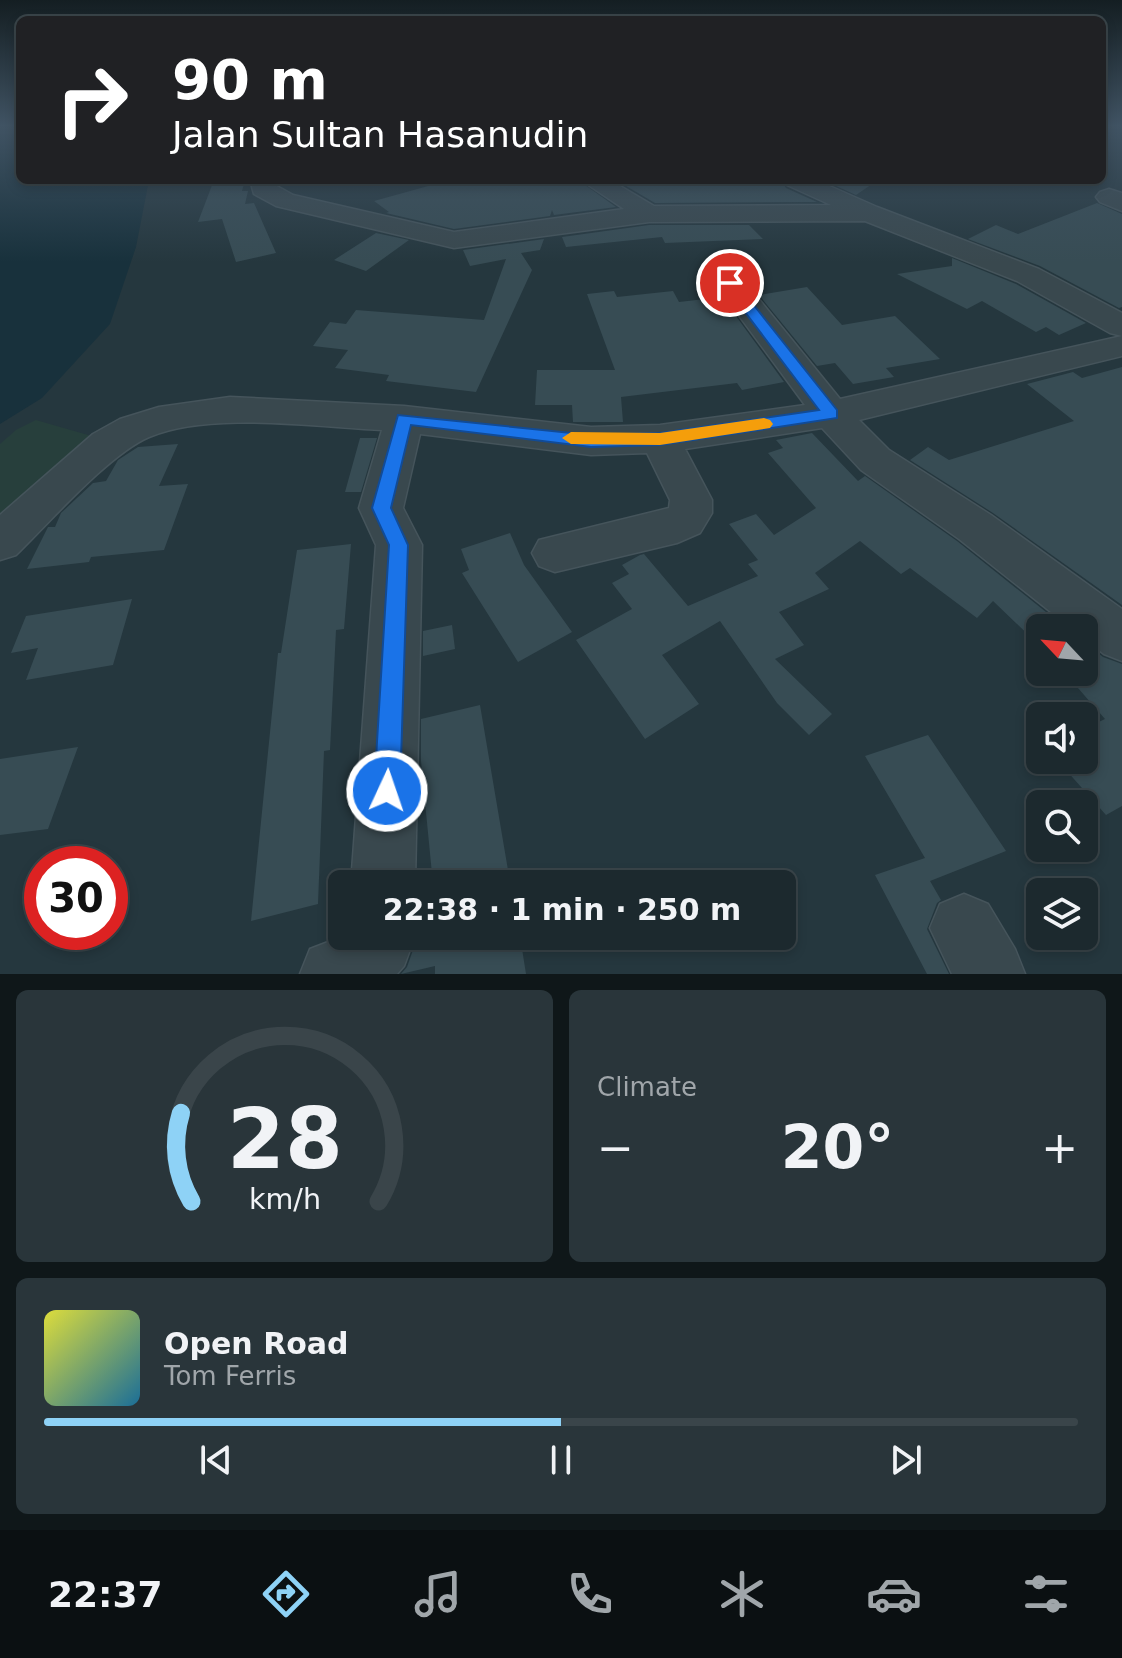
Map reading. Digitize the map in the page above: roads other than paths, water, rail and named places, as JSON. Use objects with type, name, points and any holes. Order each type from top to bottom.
[{"type":"street","points":[[262,184],[263,189],[285,201],[454,240],[649,214],[868,213]]},
{"type":"street","points":[[600,184],[649,214]]},
{"type":"street","points":[[805,184],[868,213],[1028,275],[1122,326]]},
{"type":"street","points":[[730,283],[831,414],[875,460],[975,527],[1122,638]]},
{"type":"street","points":[[0,542],[107,444],[134,428],[159,420],[230,409],[404,419],[591,441],[660,439],[831,414],[1122,346]]},
{"type":"street","points":[[384,870],[399,545],[381,508],[404,419]]},
{"type":"street","points":[[555,553],[677,526],[687,519],[692,510],[691,500],[660,439]]},
{"type":"street","points":[[335,974],[354,970],[373,950]]},
{"type":"water","points":[[0,171],[16,171],[16,184],[148,184],[136,247],[110,324],[42,398],[0,424]]}]
